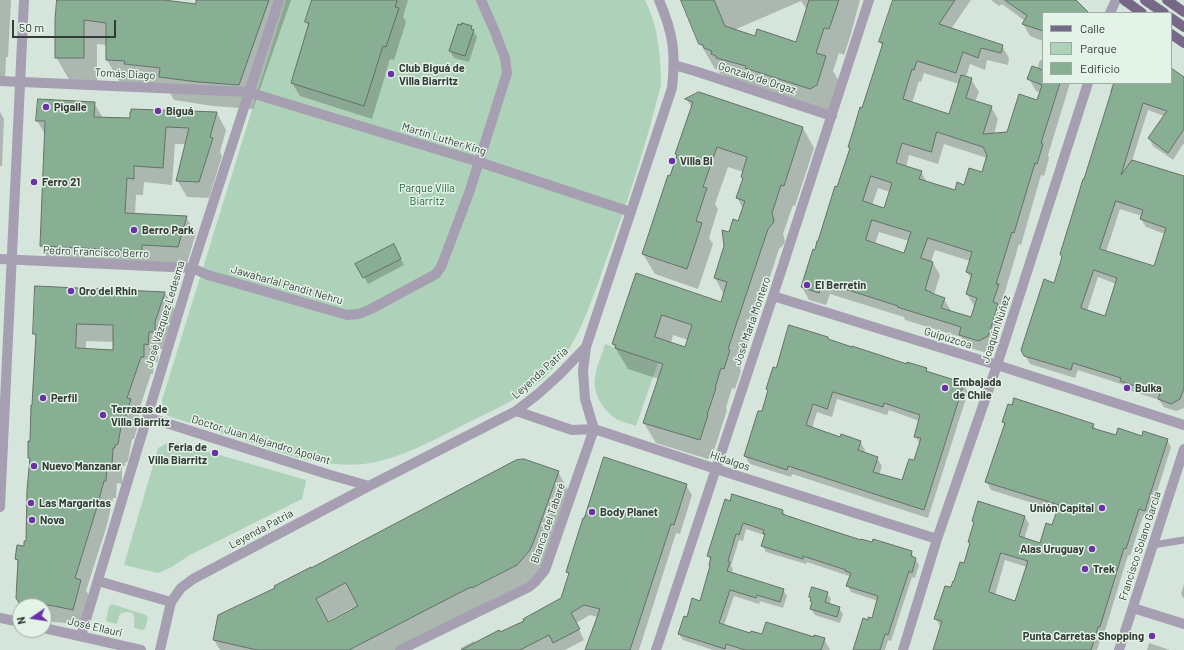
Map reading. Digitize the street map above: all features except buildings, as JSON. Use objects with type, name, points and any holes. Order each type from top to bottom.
[{"type":"main road","points":[[1124,0],[1141,12]]},
{"type":"main road","points":[[1145,0],[1163,12]]},
{"type":"main road","points":[[1167,0],[1184,12]]},
{"type":"main road","points":[[1172,19],[1184,27]]},
{"type":"main road","points":[[1172,35],[1184,43]]},
{"type":"street","points":[[0,507],[24,0]]},
{"type":"street","name":"José Vázquez Ledesma","points":[[81,636],[192,268],[278,0]]},
{"type":"street","name":"Jawaharlal Pandit Nehru","points":[[192,268],[208,275],[347,315],[359,314],[371,309],[436,274],[441,267],[469,193],[507,74],[505,58],[481,0]]},
{"type":"street","name":"Leyenda Patria","points":[[160,650],[171,602],[181,588],[193,579],[369,486],[516,411],[560,374],[586,347],[672,88],[674,51],[672,37],[666,16],[659,0]]},
{"type":"street","name":"José María Montero","points":[[659,649],[869,0]]},
{"type":"street","points":[[1110,12],[1116,0]]},
{"type":"street","name":"Gonzalo de Orgaz","points":[[674,65],[696,70],[832,116]]},
{"type":"street","name":"Tomás Diago","points":[[0,81],[248,92]]},
{"type":"street","name":"Joaquín Núñez","points":[[903,650],[937,539],[997,365],[1088,84]]},
{"type":"street","name":"Martín Luther King","points":[[248,92],[479,162],[631,212]]},
{"type":"street","name":"Pedro Francisco Berro","points":[[0,260],[192,268]]},
{"type":"street","name":"Guipúzcoa","points":[[774,296],[1184,425]]},
{"type":"street","points":[[586,347],[583,371],[585,399],[594,429]]},
{"type":"street","name":"Hidalgos","points":[[516,411],[572,430],[594,429],[937,539]]},
{"type":"street","name":"Doctor Juan Alejandro Apolant","points":[[147,417],[369,486]]},
{"type":"street","name":"Blanca del Tabaré","points":[[400,650],[528,587],[541,576],[545,570],[594,429]]},
{"type":"street","name":"Francisco Solano García","points":[[1119,650],[1183,454]]},
{"type":"street","points":[[98,581],[171,602]]},
{"type":"street","points":[[1132,608],[1184,624]]},
{"type":"street","points":[[0,618],[12,620]]},
{"type":"street","name":"José Ellauri","points":[[52,630],[141,650]]},
{"type":"lane","points":[[1153,545],[1184,540]]},
{"type":"green space","name":"Parque Villa Biarritz","points":[[286,0],[645,0],[657,35],[661,85],[647,136],[626,203],[592,300],[570,348],[547,375],[515,399],[422,446],[376,462],[356,465],[325,463],[301,459],[168,416],[163,407],[162,400]]},
{"type":"green space","points":[[605,344],[658,363],[636,426],[613,417],[600,402],[597,396],[595,390],[596,374]]},
{"type":"green space","points":[[171,441],[306,480],[302,499],[190,555],[170,568],[158,573],[124,565],[158,448]]},
{"type":"green space","points":[[112,604],[146,615],[148,618],[145,629],[142,630],[134,628],[134,617],[129,612],[120,614],[117,624],[107,622],[106,620],[109,606]]},
{"type":"place","name":"Club Biguá de Villa Biarritz","points":[[391,74]]},
{"type":"place","name":"Pigalle","points":[[46,107]]},
{"type":"place","name":"Biguá","points":[[158,111]]},
{"type":"place","name":"Villa Bi","points":[[672,161]]},
{"type":"place","name":"Ferro 21","points":[[34,182]]},
{"type":"place","name":"Berro Park","points":[[134,230]]},
{"type":"place","name":"El Berretin","points":[[807,285]]},
{"type":"place","name":"Oro del Rhin","points":[[71,291]]},
{"type":"place","name":"Embajada de Chile","points":[[945,388]]},
{"type":"place","name":"Bulka","points":[[1127,388]]},
{"type":"place","name":"Perfil","points":[[43,398]]},
{"type":"place","name":"Terrazas de Villa Biarritz","points":[[103,415]]},
{"type":"place","name":"Feria de Villa Biarritz","points":[[215,453]]},
{"type":"place","name":"Nuevo Manzanar","points":[[34,466]]},
{"type":"place","name":"Las Margaritas","points":[[31,503]]},
{"type":"place","name":"Unión Capital","points":[[1102,508]]},
{"type":"place","name":"Body Planet","points":[[592,512]]},
{"type":"place","name":"Nova","points":[[32,520]]},
{"type":"place","name":"Alas Uruguay","points":[[1092,549]]},
{"type":"place","name":"Trek","points":[[1085,569]]},
{"type":"place","name":"Punta Carretas Shopping","points":[[1152,636]]}]
